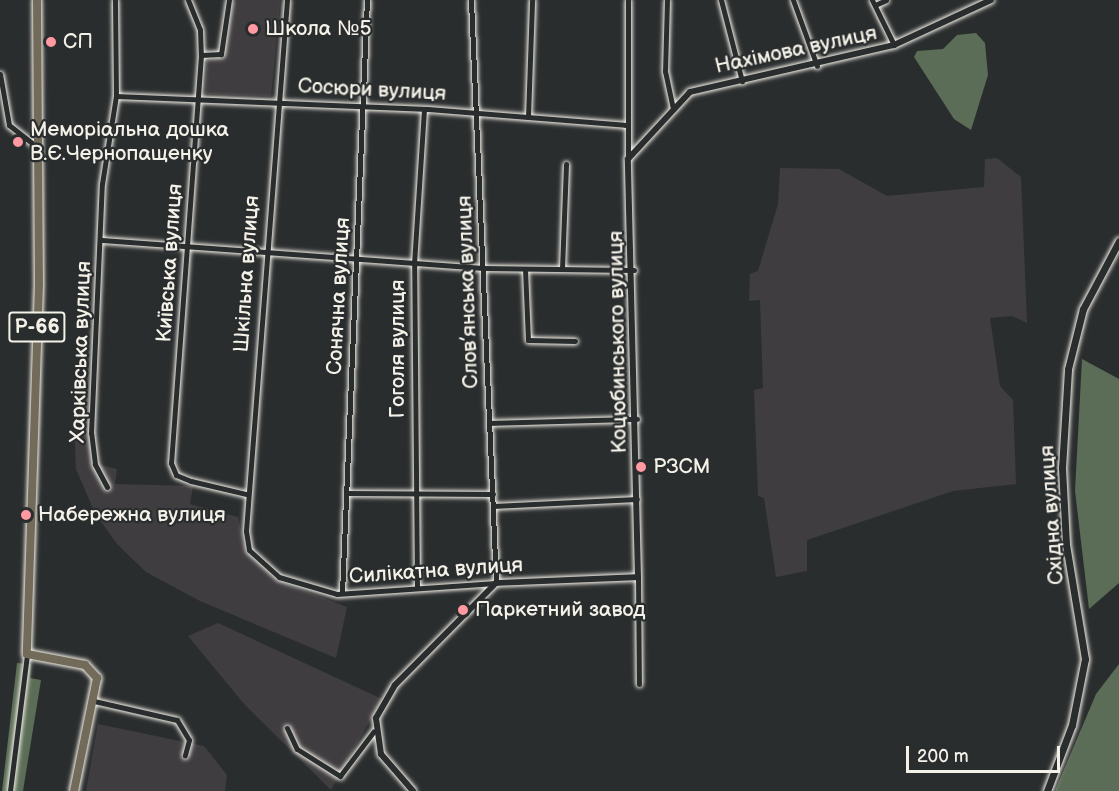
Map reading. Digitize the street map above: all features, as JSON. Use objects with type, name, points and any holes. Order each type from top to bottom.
[{"type":"main road","name":"Р-66","points":[[27,654],[39,284],[36,147],[37,0]]},
{"type":"main road","name":"Східна вулиця","points":[[1047,791],[1072,725],[1085,659],[1066,544],[1062,468],[1068,369],[1083,309],[1119,240]]},
{"type":"main road","points":[[27,654],[92,669],[98,678],[74,791]]},
{"type":"street","name":"Харківська вулиця","points":[[107,487],[95,464],[91,433],[102,240],[102,184],[116,96],[115,0]]},
{"type":"street","name":"Київська вулиця","points":[[188,0],[200,30],[201,55],[171,463],[176,474],[191,481],[246,494]]},
{"type":"street","points":[[201,55],[221,54],[229,0]]},
{"type":"street","name":"Шкільна вулиця","points":[[249,550],[246,494],[276,102],[287,0]]},
{"type":"street","name":"Сонячна вулиця","points":[[342,593],[367,0]]},
{"type":"street","name":"Слов’янська вулиця","points":[[471,0],[496,583]]},
{"type":"street","points":[[528,117],[532,0]]},
{"type":"street","name":"Коцюбинського вулиця","points":[[628,0],[626,125],[634,270],[639,684]]},
{"type":"street","points":[[668,0],[665,70],[673,109]]},
{"type":"street","points":[[721,0],[742,81]]},
{"type":"street","points":[[794,0],[817,66]]},
{"type":"street","points":[[886,0],[874,3],[894,45]]},
{"type":"street","name":"Нахімова вулиця","points":[[628,159],[690,92],[817,66],[894,45],[991,0]]},
{"type":"street","points":[[0,74],[9,125],[36,147]]},
{"type":"street","name":"Сосюри вулиця","points":[[116,96],[424,109],[626,125]]},
{"type":"street","name":"Гоголя вулиця","points":[[417,588],[414,264],[424,109]]},
{"type":"street","points":[[562,269],[566,164]]},
{"type":"street","points":[[102,240],[265,250],[483,268],[634,270]]},
{"type":"street","points":[[525,269],[528,340],[574,341]]},
{"type":"street","points":[[490,423],[637,419]]},
{"type":"street","points":[[346,493],[416,497],[492,494]]},
{"type":"street","points":[[493,506],[637,499]]},
{"type":"street","name":"Силікатна вулиця","points":[[249,550],[279,577],[342,593],[638,577]]},
{"type":"street","points":[[287,728],[297,749],[340,776],[374,731],[395,685],[496,583]]},
{"type":"street","points":[[10,791],[27,654]]},
{"type":"street","points":[[94,701],[177,720],[189,740],[185,755]]},
{"type":"street","points":[[374,731],[381,754],[413,791]]},
{"type":"shaded area","name":"Школа №5","points":[[234,0],[280,0],[271,96],[205,94],[207,61],[224,57]]},
{"type":"shaded area","points":[[997,158],[1021,177],[1027,323],[1012,316],[990,318],[1000,386],[1013,400],[1016,484],[953,491],[807,540],[807,571],[776,577],[764,498],[758,496],[754,390],[763,388],[760,300],[749,301],[750,274],[758,271],[778,204],[780,168],[839,169],[887,196],[984,187],[985,159]]},
{"type":"shaded area","points":[[73,397],[88,397],[91,463],[117,469],[115,484],[193,486],[190,504],[238,517],[245,551],[276,580],[347,607],[336,658],[200,601],[146,572],[117,544],[95,513],[76,469]]},
{"type":"shaded area","points":[[218,623],[382,699],[331,790],[245,705],[188,636]]},
{"type":"shaded area","points":[[98,724],[204,746],[227,775],[225,791],[86,791]]},
{"type":"green space","points":[[976,33],[985,43],[988,75],[971,130],[954,119],[914,57],[917,51],[943,49],[957,35]]},
{"type":"green space","points":[[1082,359],[1119,379],[1119,583],[1089,609],[1075,491]]},
{"type":"green space","points":[[17,663],[31,664],[30,678],[41,680],[23,791],[2,791]]},
{"type":"green space","points":[[1119,664],[1119,791],[1055,791],[1096,694]]},
{"type":"place","name":"Школа №5","points":[[253,29]]},
{"type":"place","name":"СП","points":[[51,42]]},
{"type":"place","name":"Меморіальна дошка В.Є.Чернопащенку","points":[[18,142]]},
{"type":"place","name":"РЗСМ","points":[[641,467]]},
{"type":"place","name":"Набережна вулиця","points":[[26,515]]},
{"type":"place","name":"Паркетний завод","points":[[463,610]]}]
